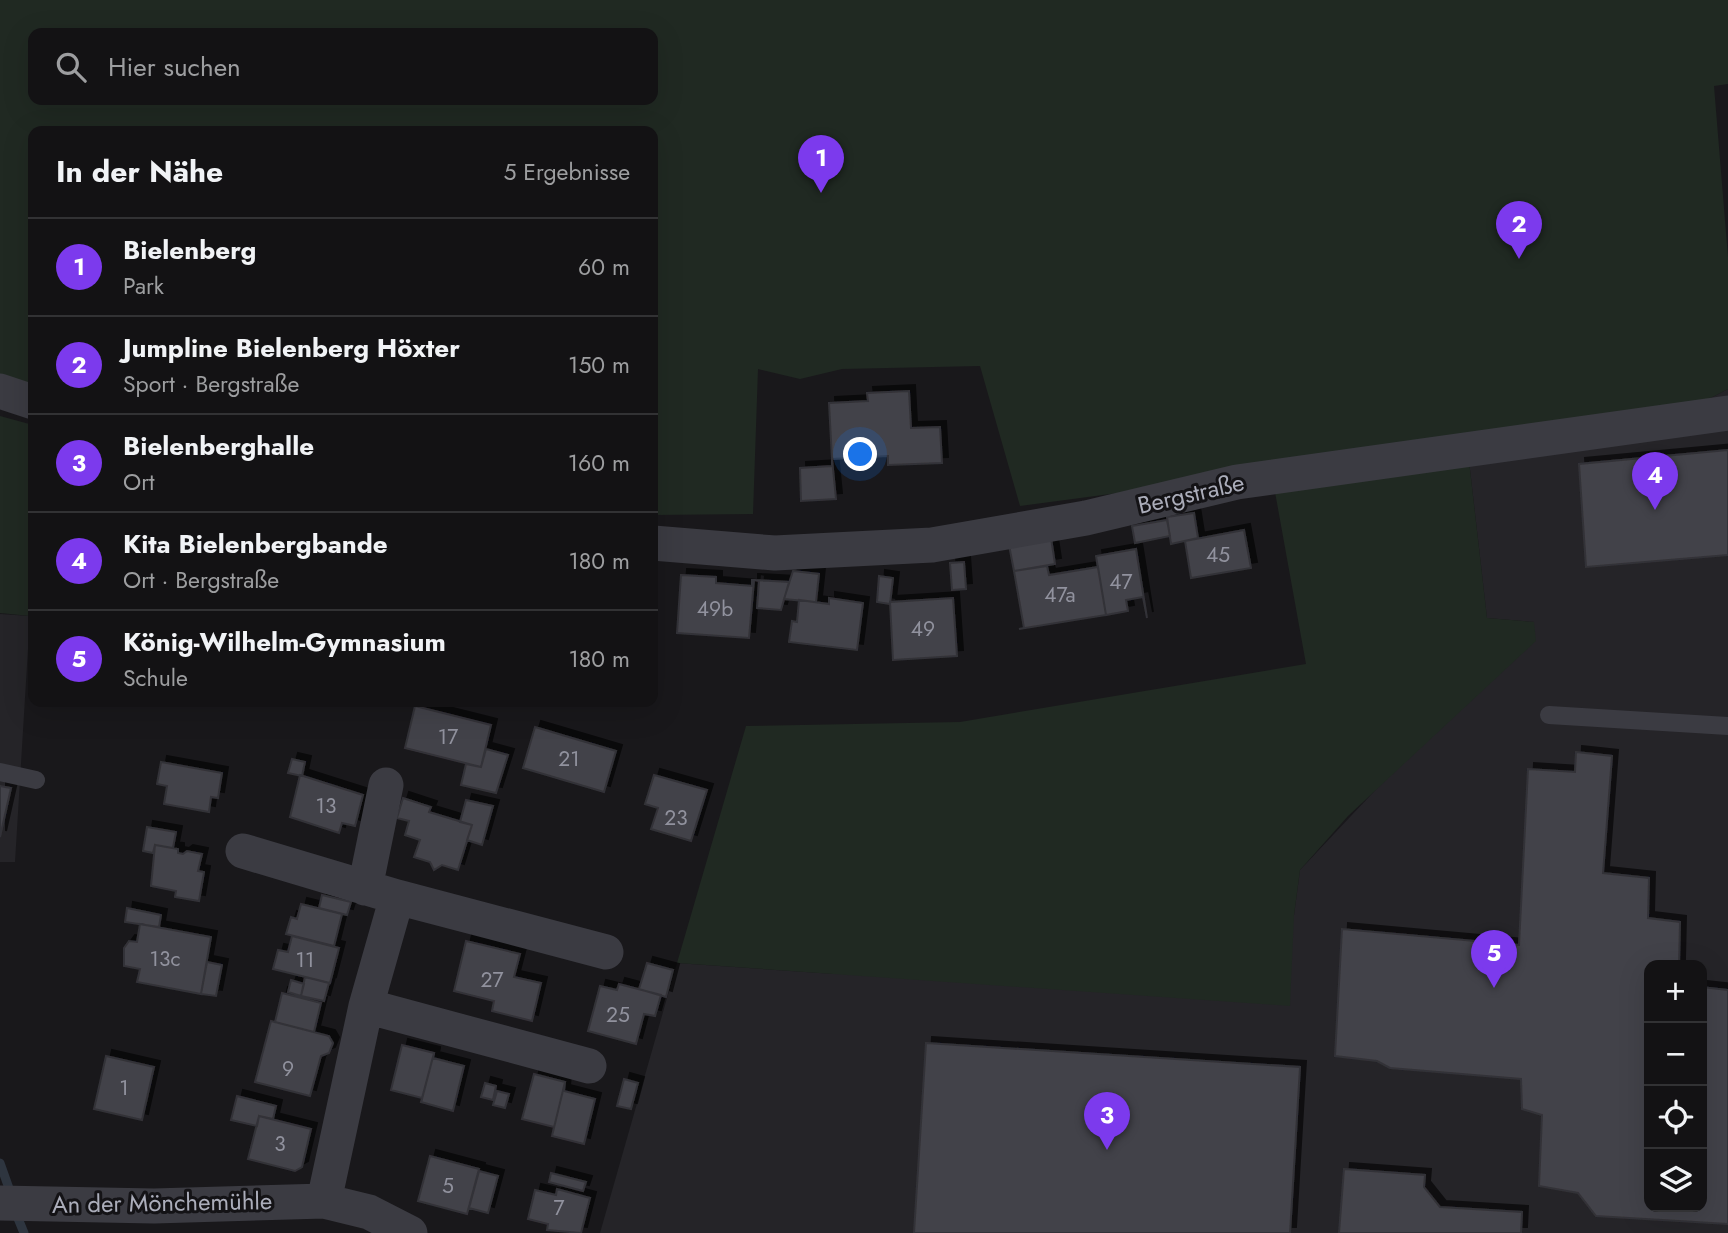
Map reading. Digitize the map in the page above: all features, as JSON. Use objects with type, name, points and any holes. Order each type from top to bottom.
[{"type":"street","points":[[0,391],[28,400]]},
{"type":"street","name":"Bergstraße","points":[[658,543],[775,553],[932,545],[1086,517],[1237,482],[1728,413]]},
{"type":"street","points":[[324,1201],[366,1006],[381,892],[386,785]]},
{"type":"street","points":[[243,851],[381,892],[606,951]]},
{"type":"street","points":[[366,1006],[589,1066]]},
{"type":"street","name":"An der Mönchemühle","points":[[0,1203],[154,1206],[324,1201],[369,1212],[410,1233]]},
{"type":"lane","points":[[1549,715],[1728,726]]},
{"type":"lane","points":[[0,772],[36,780]]},
{"type":"shaded area","points":[[0,0],[1728,0],[1728,84],[1714,86],[1728,257],[1728,389],[1693,407],[1350,462],[1020,506],[980,366],[842,369],[800,379],[758,369],[753,514],[658,515],[658,126],[28,126],[28,389],[0,380]]},
{"type":"shaded area","points":[[1728,389],[1728,1233],[600,1233],[677,963],[835,974],[1294,915],[1300,870],[1534,622],[1487,618],[1469,461],[1693,407]]},
{"type":"shaded area","points":[[0,416],[28,424],[28,616],[0,613]]},
{"type":"shaded area","points":[[1469,461],[1487,618],[1534,622],[1536,641],[1348,816],[1300,870],[1294,915],[1290,1006],[677,963],[746,726],[960,722],[1306,664],[1275,492]]},
{"type":"shaded area","points":[[0,614],[28,616],[28,649],[15,862],[0,862]]},
{"type":"building","points":[[909,391],[911,428],[940,427],[942,463],[888,465],[888,456],[832,459],[829,403],[868,401],[867,393]]},
{"type":"building","points":[[1728,450],[1728,555],[1586,567],[1579,464]]},
{"type":"building","points":[[832,459],[836,499],[801,501],[800,468],[832,466]]},
{"type":"building","points":[[1194,513],[1198,538],[1171,544],[1167,517]]},
{"type":"building","points":[[1167,520],[1170,536],[1135,543],[1132,526]]},
{"type":"building","points":[[1244,530],[1251,568],[1191,578],[1185,541]]},
{"type":"building","points":[[1051,538],[1055,564],[1014,571],[1009,545]]},
{"type":"building","points":[[1136,549],[1147,618],[1143,597],[1126,600],[1128,611],[1106,615],[1096,556]]},
{"type":"building","points":[[964,562],[966,589],[952,590],[950,563]]},
{"type":"building","points":[[1047,566],[1049,575],[1098,567],[1106,615],[1019,629],[1024,628],[1014,571]]},
{"type":"building","points":[[793,571],[819,574],[816,602],[784,599]]},
{"type":"building","points":[[681,575],[716,577],[716,583],[752,586],[754,580],[749,638],[677,633]]},
{"type":"building","points":[[879,576],[893,578],[890,604],[877,602]]},
{"type":"building","points":[[755,580],[789,582],[781,610],[757,608],[759,581]]},
{"type":"building","points":[[829,598],[863,603],[857,650],[789,642],[792,621],[797,622],[799,600],[829,604]]},
{"type":"building","points":[[953,598],[957,656],[893,660],[890,602]]},
{"type":"building","points":[[415,707],[491,725],[481,767],[405,748]]},
{"type":"building","points":[[535,727],[616,751],[604,792],[523,768]]},
{"type":"building","points":[[486,749],[508,755],[496,793],[461,785],[466,764],[481,767]]},
{"type":"building","points":[[1576,752],[1612,756],[1603,873],[1649,878],[1648,918],[1680,922],[1679,960],[1644,960],[1644,1212],[1707,1212],[1707,988],[1728,990],[1728,1224],[1596,1216],[1578,1193],[1539,1186],[1542,1115],[1522,1109],[1521,1079],[1390,1068],[1377,1061],[1335,1056],[1342,929],[1519,945],[1528,769],[1575,772]]},
{"type":"building","points":[[292,759],[305,762],[302,776],[288,773]]},
{"type":"building","points":[[161,762],[222,773],[218,798],[211,797],[209,812],[164,804],[167,786],[157,784]]},
{"type":"building","points":[[300,775],[363,795],[355,826],[342,823],[339,833],[290,817]]},
{"type":"building","points":[[654,775],[707,790],[691,841],[651,829],[658,808],[645,804]]},
{"type":"building","points":[[0,786],[11,788],[0,837]]},
{"type":"building","points":[[403,798],[431,807],[429,812],[472,825],[458,870],[442,865],[434,870],[430,862],[414,857],[420,840],[405,835],[409,821],[397,818]]},
{"type":"building","points":[[466,800],[493,806],[482,845],[467,840],[472,825],[460,822]]},
{"type":"building","points":[[147,827],[176,832],[173,848],[155,845],[153,853],[143,851]]},
{"type":"building","points":[[155,845],[178,849],[178,853],[183,854],[187,851],[202,854],[198,871],[204,872],[199,901],[175,897],[176,891],[151,886]]},
{"type":"building","points":[[322,895],[351,902],[347,915],[319,908]]},
{"type":"building","points":[[301,904],[342,914],[334,946],[286,934],[291,917],[297,919]]},
{"type":"building","points":[[127,908],[161,915],[159,927],[125,922]]},
{"type":"building","points":[[140,924],[211,937],[201,994],[137,982],[140,969],[124,966],[124,948],[129,941],[137,942]]},
{"type":"building","points":[[292,936],[339,948],[330,983],[273,969],[278,950],[288,952]]},
{"type":"building","points":[[466,941],[520,954],[514,977],[541,983],[532,1021],[492,1011],[494,1001],[454,991]]},
{"type":"building","points":[[207,962],[222,965],[216,996],[201,994]]},
{"type":"building","points":[[647,963],[673,970],[666,997],[639,989]]},
{"type":"building","points":[[305,977],[329,983],[324,1001],[301,996]]},
{"type":"building","points":[[291,980],[304,984],[301,996],[288,992]]},
{"type":"building","points":[[619,984],[661,995],[655,1016],[644,1014],[636,1044],[588,1031],[600,986],[617,990]]},
{"type":"building","points":[[282,993],[321,1003],[314,1032],[275,1022]]},
{"type":"building","points":[[271,1021],[329,1036],[333,1043],[329,1053],[321,1056],[310,1096],[255,1082]]},
{"type":"building","points":[[926,1043],[1300,1067],[1290,1233],[914,1233]]},
{"type":"building","points":[[402,1045],[434,1053],[421,1103],[422,1098],[391,1090]]},
{"type":"building","points":[[434,1053],[433,1058],[464,1066],[453,1111],[421,1102]]},
{"type":"building","points":[[106,1056],[154,1067],[142,1120],[94,1109]]},
{"type":"building","points":[[534,1074],[565,1082],[552,1136],[554,1127],[522,1119]]},
{"type":"building","points":[[624,1079],[638,1083],[631,1109],[617,1106]]},
{"type":"building","points":[[565,1082],[564,1091],[595,1099],[584,1144],[552,1136]]},
{"type":"building","points":[[485,1083],[496,1086],[493,1100],[481,1097]]},
{"type":"building","points":[[497,1091],[509,1094],[505,1108],[493,1105]]},
{"type":"building","points":[[237,1096],[276,1106],[273,1119],[259,1116],[257,1126],[231,1120]]},
{"type":"building","points":[[259,1116],[311,1129],[302,1167],[295,1171],[248,1159]]},
{"type":"building","points":[[430,1156],[479,1169],[467,1214],[418,1201]]},
{"type":"building","points":[[1344,1169],[1425,1175],[1424,1187],[1440,1207],[1522,1212],[1521,1233],[1339,1233]]},
{"type":"building","points":[[479,1171],[498,1176],[488,1213],[469,1208]]},
{"type":"building","points":[[551,1173],[586,1182],[583,1191],[549,1182]]},
{"type":"building","points":[[557,1189],[590,1198],[581,1233],[547,1230],[548,1224],[528,1219],[535,1190],[556,1195]]},
{"type":"waterway","points":[[0,1163],[11,1194]]},
{"type":"waterway","points":[[15,1211],[24,1233]]},
{"type":"place","name":"Bielenberg","points":[[821,193]]},
{"type":"place","name":"Jumpline Bielenberg Höxter","points":[[1519,259]]},
{"type":"place","name":"Kita Bielenbergbande","points":[[1655,510]]},
{"type":"place","name":"König-Wilhelm-Gymnasium","points":[[1494,988]]},
{"type":"place","name":"Bielenberghalle","points":[[1107,1150]]}]
